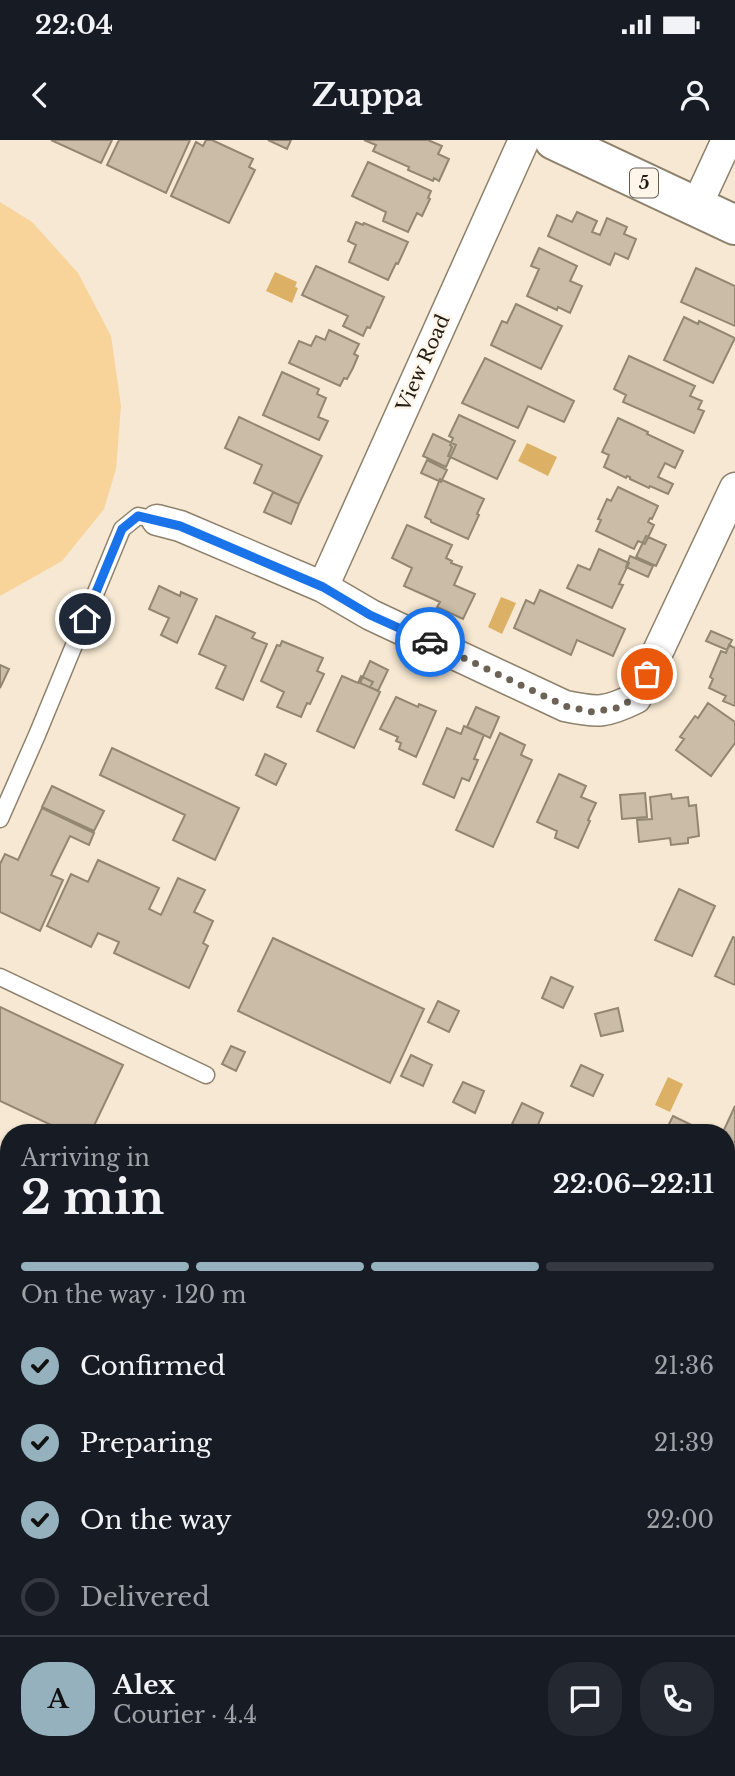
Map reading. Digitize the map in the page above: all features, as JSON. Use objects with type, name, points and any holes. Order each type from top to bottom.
[{"type":"highway","name":"5","points":[[554,140],[735,225]]},
{"type":"street","name":"View Road","points":[[323,587],[524,140]]},
{"type":"street","points":[[696,207],[727,140]]},
{"type":"street","points":[[156,520],[180,526],[323,587],[370,615],[565,706],[592,712],[616,708],[636,698],[735,488]]},
{"type":"lane","points":[[0,819],[122,529],[138,516],[156,520]]},
{"type":"lane","points":[[0,977],[206,1075]]},
{"type":"shaded area","points":[[0,202],[32,222],[78,273],[111,336],[121,406],[116,469],[104,509],[62,561],[0,596]]},
{"type":"shaded area","points":[[275,272],[297,282],[295,287],[298,288],[292,303],[266,291]]},
{"type":"shaded area","points":[[527,443],[557,457],[548,476],[518,461]]},
{"type":"shaded area","points":[[501,597],[516,603],[502,634],[488,627]]},
{"type":"shaded area","points":[[668,1077],[683,1084],[670,1112],[655,1105]]},
{"type":"building","points":[[51,140],[112,140],[101,163]]},
{"type":"building","points":[[119,140],[190,140],[166,193],[107,165]]},
{"type":"building","points":[[206,140],[212,140],[253,159],[249,167],[255,170],[229,223],[171,196],[196,142],[203,146]]},
{"type":"building","points":[[268,140],[291,140],[287,149]]},
{"type":"building","points":[[364,140],[428,140],[442,146],[438,154],[449,159],[439,181],[434,178],[433,181],[373,151],[376,145]]},
{"type":"building","points":[[368,162],[431,191],[422,216],[417,213],[408,232],[383,221],[386,212],[352,196]]},
{"type":"building","points":[[577,212],[597,221],[592,232],[600,235],[607,218],[627,227],[624,234],[636,239],[628,259],[615,253],[610,265],[548,236],[557,215],[572,222]]},
{"type":"building","points":[[356,222],[408,242],[388,280],[349,262],[356,245],[348,241]]},
{"type":"building","points":[[539,248],[577,266],[570,281],[582,286],[570,313],[527,296],[539,269],[531,266]]},
{"type":"building","points":[[316,266],[384,297],[370,328],[367,327],[363,336],[343,326],[348,316],[302,295]]},
{"type":"building","points":[[696,268],[735,286],[735,326],[681,302]]},
{"type":"building","points":[[516,304],[562,326],[541,369],[491,345],[502,321],[507,323]]},
{"type":"building","points":[[684,317],[735,338],[713,383],[664,360]]},
{"type":"building","points":[[329,330],[359,344],[354,354],[358,356],[353,368],[340,386],[289,363],[299,341],[311,346],[316,336],[325,340]]},
{"type":"building","points":[[629,356],[695,386],[690,396],[702,401],[698,409],[704,411],[694,433],[623,402],[626,395],[614,389]]},
{"type":"building","points":[[485,358],[574,401],[564,422],[528,406],[518,428],[462,403]]},
{"type":"building","points":[[282,372],[319,389],[317,394],[326,398],[318,417],[328,421],[319,440],[263,415]]},
{"type":"building","points":[[459,415],[515,441],[497,479],[448,456],[453,438],[449,436]]},
{"type":"building","points":[[239,417],[322,456],[299,504],[254,483],[262,465],[225,448]]},
{"type":"building","points":[[618,418],[683,451],[675,468],[665,463],[658,477],[673,484],[668,494],[604,467],[609,455],[602,452]]},
{"type":"building","points":[[433,434],[456,445],[446,467],[423,456]]},
{"type":"building","points":[[427,460],[447,470],[441,482],[421,473]]},
{"type":"building","points":[[440,479],[484,499],[468,539],[425,517]]},
{"type":"building","points":[[618,487],[658,506],[648,522],[654,525],[645,544],[638,541],[634,549],[596,531],[607,499],[611,501]]},
{"type":"building","points":[[273,492],[299,504],[291,524],[264,512]]},
{"type":"building","points":[[407,525],[452,545],[446,558],[462,567],[454,585],[475,594],[463,619],[437,607],[440,602],[404,586],[412,568],[392,558]]},
{"type":"building","points":[[646,536],[666,545],[656,566],[636,557]]},
{"type":"building","points":[[599,549],[629,563],[619,584],[623,585],[612,608],[567,588],[578,565],[590,570]]},
{"type":"building","points":[[630,556],[653,566],[648,577],[626,567]]},
{"type":"building","points":[[159,586],[180,596],[181,592],[197,599],[177,643],[161,635],[169,618],[149,609]]},
{"type":"building","points":[[540,590],[625,629],[613,656],[577,640],[571,655],[514,628],[526,600],[534,604]]},
{"type":"building","points":[[216,616],[255,633],[252,638],[267,644],[243,700],[216,688],[226,666],[199,654]]},
{"type":"building","points":[[711,631],[732,640],[727,650],[706,641]]},
{"type":"building","points":[[282,641],[323,658],[317,671],[324,674],[301,717],[277,707],[284,692],[261,681],[277,645],[280,646]]},
{"type":"building","points":[[729,645],[735,648],[735,706],[723,701],[726,696],[709,688],[713,679],[710,677],[721,651],[726,653]]},
{"type":"building","points":[[370,661],[388,670],[378,691],[360,683]]},
{"type":"building","points":[[0,665],[9,669],[0,688]]},
{"type":"building","points":[[342,676],[358,683],[361,676],[373,682],[370,687],[380,692],[354,748],[317,731]]},
{"type":"building","points":[[396,697],[418,707],[419,704],[436,711],[416,757],[399,749],[401,743],[396,741],[398,737],[380,729]]},
{"type":"building","points":[[708,703],[735,722],[735,743],[711,776],[676,750],[684,739],[680,737]]},
{"type":"building","points":[[476,707],[499,717],[490,738],[467,727]]},
{"type":"building","points":[[464,726],[484,735],[469,781],[462,778],[454,798],[423,784],[447,728],[461,734]]},
{"type":"building","points":[[500,733],[525,745],[521,755],[532,760],[493,847],[456,830]]},
{"type":"building","points":[[112,748],[239,808],[215,860],[173,840],[185,815],[100,775]]},
{"type":"building","points":[[265,754],[286,764],[276,785],[256,775]]},
{"type":"building","points":[[559,774],[586,786],[581,797],[596,803],[578,848],[555,838],[557,831],[537,822]]},
{"type":"building","points":[[52,786],[104,811],[94,831],[42,807]]},
{"type":"building","points":[[645,793],[647,817],[622,819],[620,795]]},
{"type":"building","points":[[671,794],[672,799],[688,797],[689,806],[696,805],[699,836],[688,838],[688,843],[671,845],[670,838],[639,842],[637,820],[652,819],[650,797]]},
{"type":"building","points":[[42,808],[94,833],[89,845],[70,836],[51,875],[63,880],[40,931],[0,912],[0,864],[5,854],[18,860]]},
{"type":"building","points":[[98,860],[159,888],[149,909],[161,915],[178,878],[205,890],[194,912],[213,921],[203,943],[208,946],[189,988],[114,953],[119,942],[98,933],[91,947],[47,926],[71,874],[88,882]]},
{"type":"building","points":[[679,889],[715,906],[692,956],[655,940]]},
{"type":"building","points":[[733,937],[735,938],[735,985],[715,976]]},
{"type":"building","points":[[273,938],[424,1009],[390,1083],[238,1011]]},
{"type":"building","points":[[551,977],[573,987],[563,1008],[542,998]]},
{"type":"building","points":[[438,1001],[459,1011],[449,1032],[428,1022]]},
{"type":"building","points":[[0,1007],[123,1065],[95,1124],[49,1124],[0,1101]]},
{"type":"building","points":[[618,1008],[623,1031],[601,1036],[595,1014]]},
{"type":"building","points":[[231,1046],[245,1052],[236,1071],[222,1064]]},
{"type":"building","points":[[411,1055],[432,1065],[423,1086],[401,1076]]},
{"type":"building","points":[[581,1065],[603,1075],[593,1096],[571,1086]]},
{"type":"building","points":[[463,1082],[484,1091],[475,1113],[453,1102]]},
{"type":"building","points":[[522,1103],[543,1113],[538,1124],[512,1124]]},
{"type":"building","points":[[735,1106],[735,1124],[727,1124]]},
{"type":"building","points":[[673,1116],[690,1124],[669,1124]]},
{"type":"way so far","points":[[430,642],[565,706],[592,712],[616,708],[636,698],[647,674]]},
{"type":"route","points":[[85,619],[122,529],[138,516],[180,526],[323,587],[370,615],[430,642]]}]
